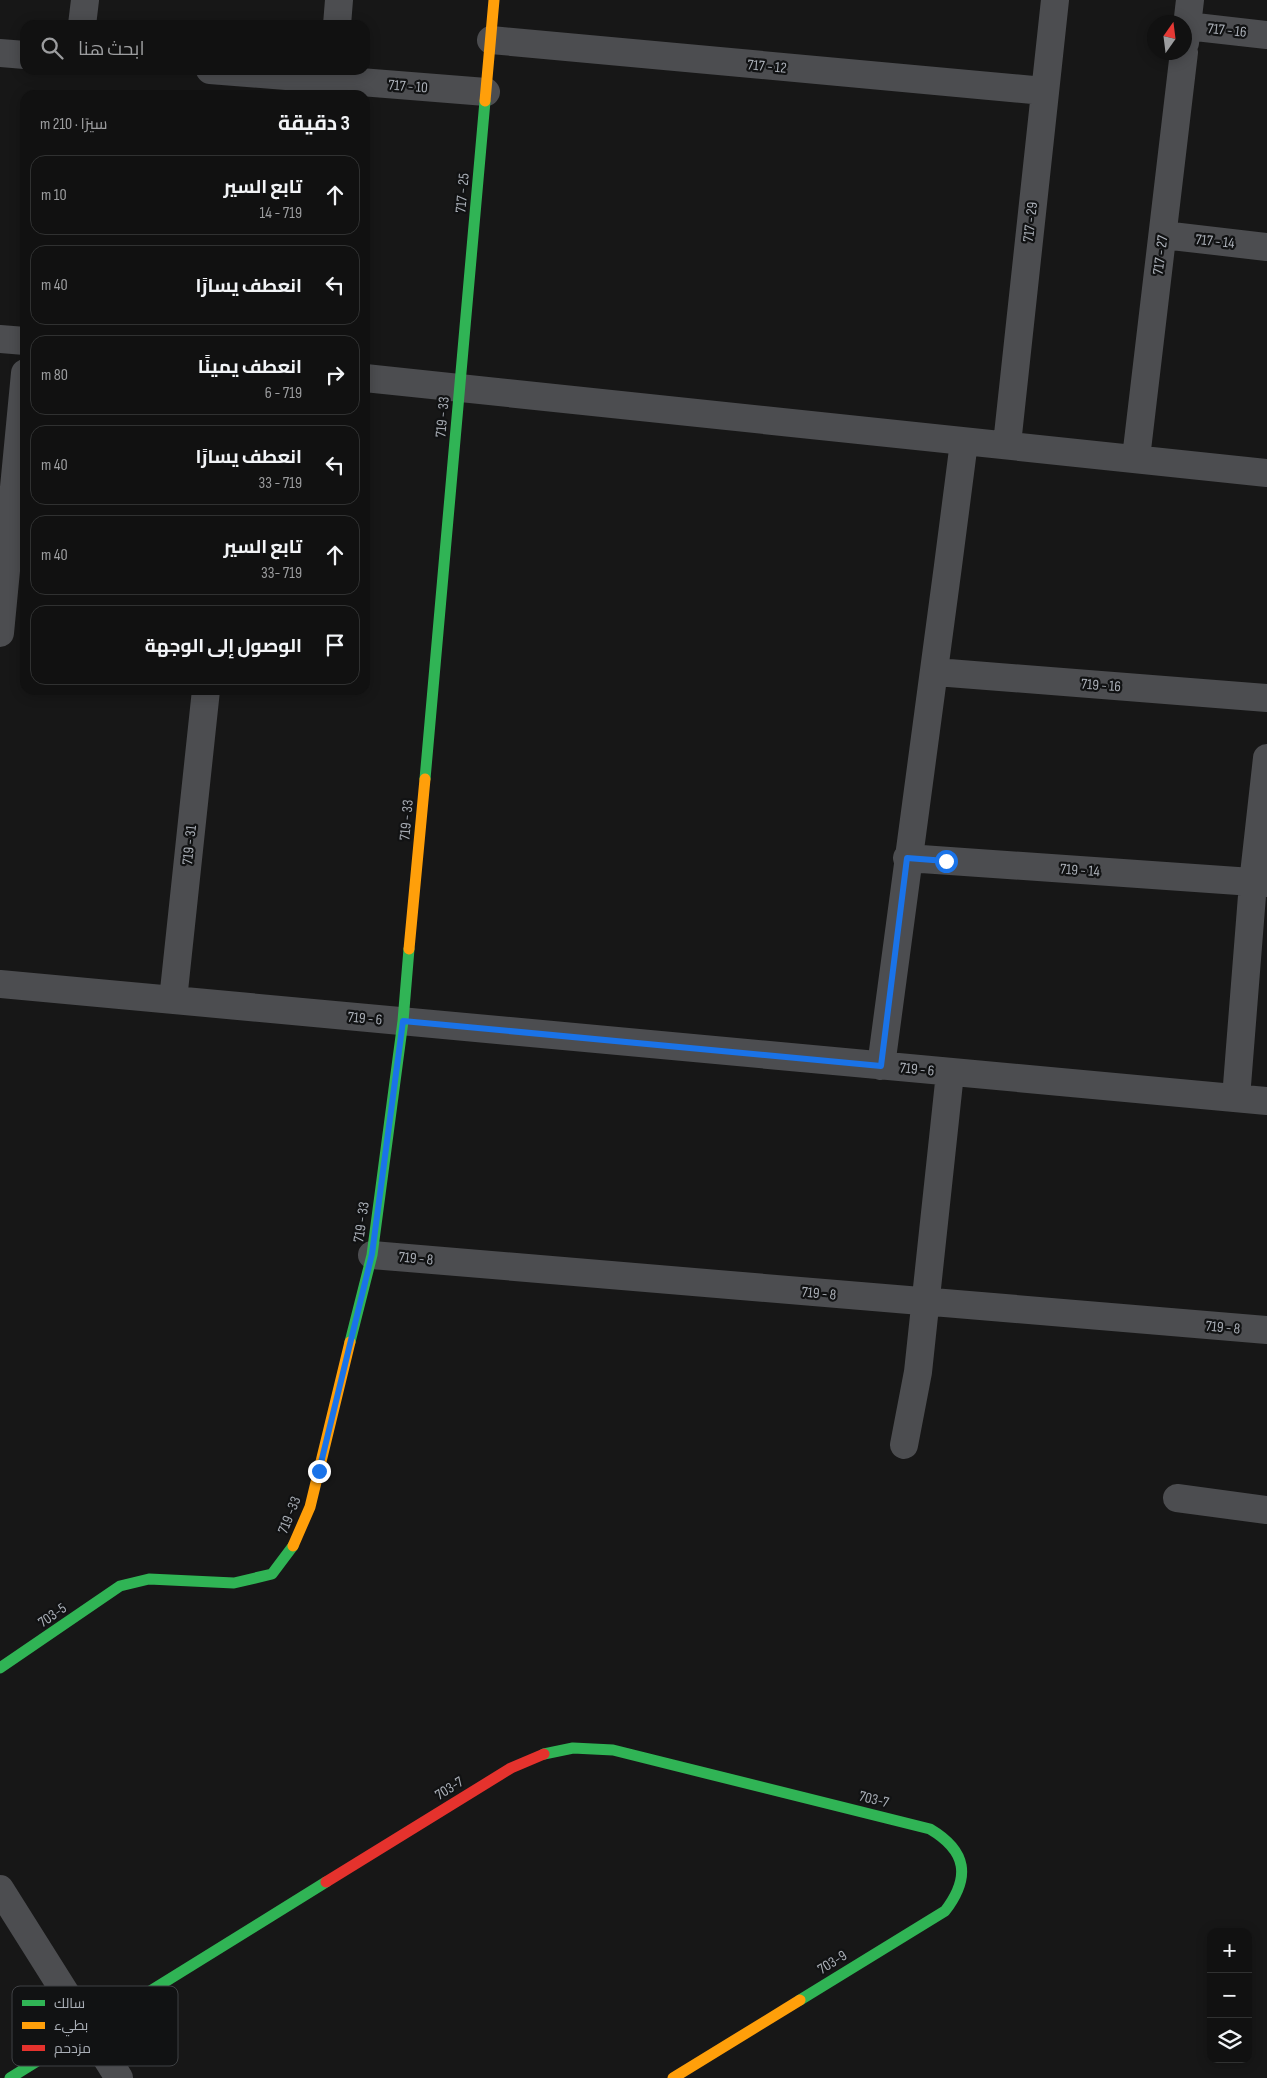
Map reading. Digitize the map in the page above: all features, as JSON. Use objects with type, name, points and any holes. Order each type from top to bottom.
[{"type":"street","points":[[83,20],[85,0]]},
{"type":"street","points":[[337,20],[339,0]]},
{"type":"street","name":"717 - 25","points":[[460,388],[494,0]]},
{"type":"street","name":"717 - 29","points":[[1007,444],[1054,0]]},
{"type":"street","name":"717 - 16","points":[[1192,25],[1267,35]]},
{"type":"street","name":"717 - 12","points":[[490,40],[1044,91]]},
{"type":"street","points":[[0,53],[20,55]]},
{"type":"street","name":"717 - 27","points":[[1136,458],[1183,60]]},
{"type":"street","name":"717 - 10","points":[[332,75],[486,92]]},
{"type":"street","name":"717 - 14","points":[[1163,235],[1267,247]]},
{"type":"street","points":[[0,339],[20,341]]},
{"type":"street","points":[[370,379],[964,442],[1007,444],[1267,473]]},
{"type":"street","name":"719 - 33","points":[[372,1254],[403,1021],[460,388]]},
{"type":"street","points":[[0,633],[20,425]]},
{"type":"street","points":[[881,1066],[907,858],[936,672],[964,442]]},
{"type":"street","name":"719 - 16","points":[[936,672],[1267,698]]},
{"type":"street","name":"719 - 31","points":[[173,1000],[205,695]]},
{"type":"street","points":[[1236,1098],[1260,883],[1267,758]]},
{"type":"street","name":"719 - 14","points":[[907,858],[1260,883]]},
{"type":"street","name":"719 - 6","points":[[0,984],[1267,1101]]},
{"type":"street","points":[[904,1445],[918,1372],[950,1073]]},
{"type":"street","name":"719 - 8","points":[[372,1254],[1267,1330]]},
{"type":"street","name":"719 -33","points":[[120,1586],[149,1579],[234,1583],[272,1574],[291,1551],[310,1507],[372,1254]]},
{"type":"street","points":[[1176,1498],[1267,1510]]},
{"type":"street","name":"703-5","points":[[0,1668],[120,1586]]},
{"type":"street","name":"703-7","points":[[159,1986],[511,1768],[550,1750],[592,1746],[613,1750],[930,1829],[943,1835],[954,1846]]},
{"type":"street","name":"703-9","points":[[673,2078],[945,1911],[958,1894],[963,1872],[954,1846]]},
{"type":"street","points":[[0,1889],[61,1986]]},
{"type":"street","name":"703-7","points":[[10,2078],[30,2066]]},
{"type":"street","points":[[110,2066],[118,2078]]},
{"type":"traffic: fast","points":[[425,779],[485,101]]},
{"type":"traffic: fast","points":[[350,1342],[372,1255],[403,1021],[409,949]]},
{"type":"traffic: fast","points":[[0,1668],[120,1586],[149,1579],[234,1583],[272,1574],[293,1546]]},
{"type":"traffic: fast","points":[[544,1754],[573,1748],[613,1750],[930,1829],[952,1846],[961,1865],[961,1876],[959,1887],[945,1911],[800,2000]]},
{"type":"traffic: fast","points":[[158,1986],[326,1882]]},
{"type":"traffic: fast","points":[[10,2078],[29,2066]]},
{"type":"traffic: slow","points":[[485,101],[494,0]]},
{"type":"traffic: slow","points":[[409,949],[425,779]]},
{"type":"traffic: slow","points":[[293,1546],[310,1507],[350,1342]]},
{"type":"traffic: slow","points":[[673,2078],[800,2000]]},
{"type":"traffic: jam","points":[[326,1882],[511,1768],[544,1754]]},
{"type":"route","points":[[319,1471],[372,1254],[403,1021],[881,1066],[907,858],[946,861]]}]
